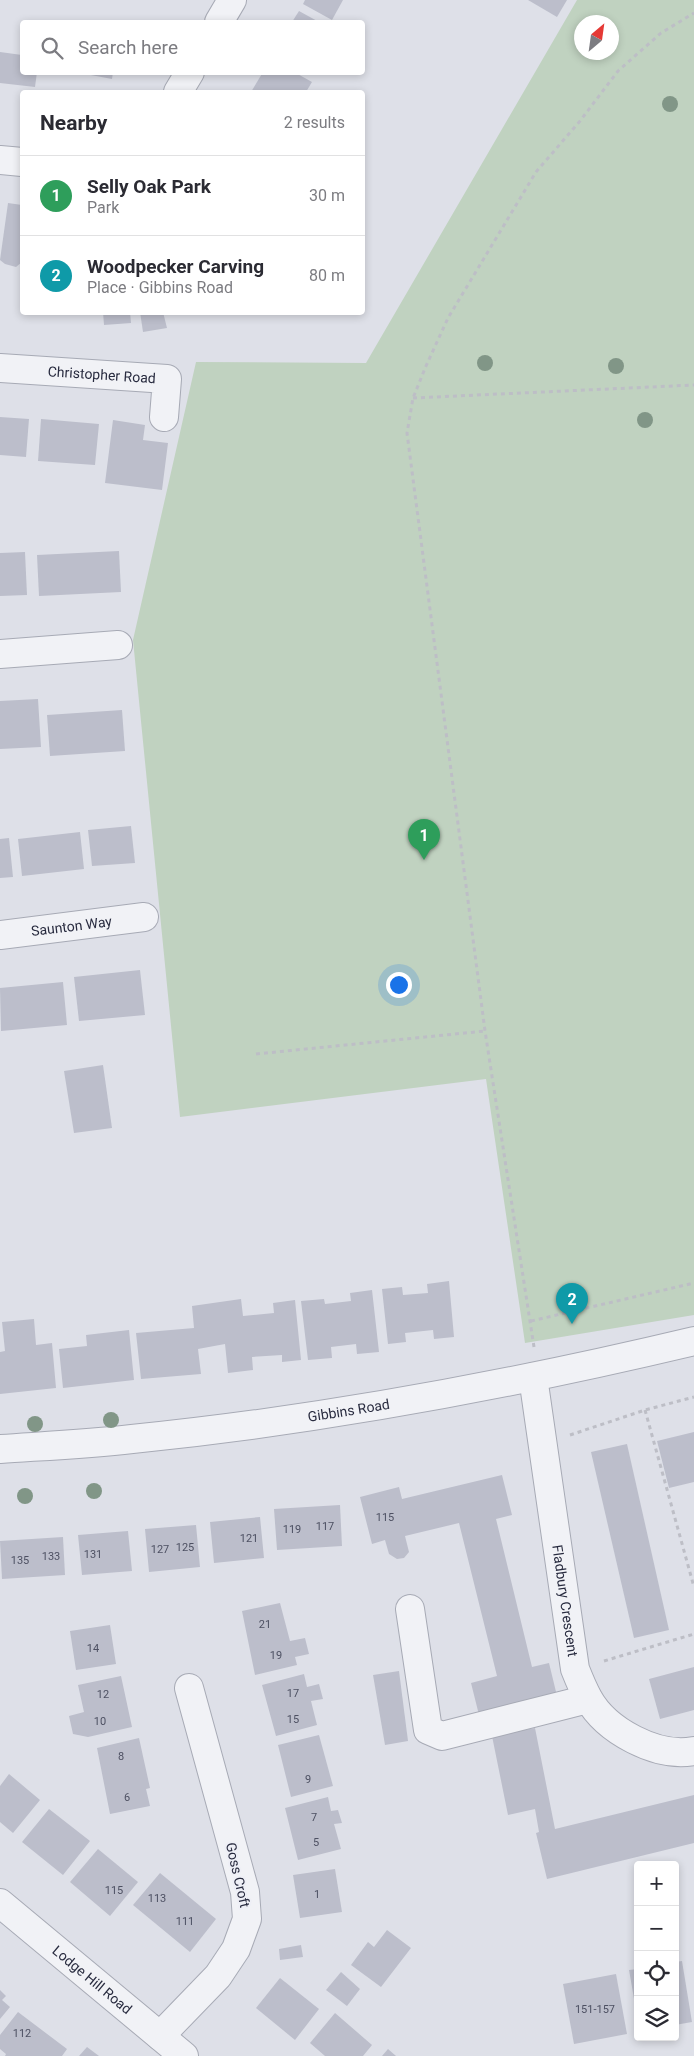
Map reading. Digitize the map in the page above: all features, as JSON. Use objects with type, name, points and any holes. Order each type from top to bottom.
[{"type":"street","points":[[220,20],[232,0]]},
{"type":"street","points":[[179,90],[188,75]]},
{"type":"street","points":[[0,160],[20,162]]},
{"type":"street","name":"Christopher Road","points":[[0,368],[167,379],[164,417]]},
{"type":"street","points":[[0,654],[118,645]]},
{"type":"street","name":"Saunton Way","points":[[0,934],[144,917]]},
{"type":"street","name":"Gibbins Road","points":[[0,1449],[172,1435],[345,1412],[533,1377],[694,1341]]},
{"type":"street","name":"Fladbury Crescent","points":[[533,1377],[541,1444],[575,1670],[588,1699],[602,1716],[624,1734],[647,1746],[682,1753],[694,1751]]},
{"type":"street","points":[[410,1609],[428,1730],[442,1736],[588,1699]]},
{"type":"street","name":"Goss Croft","points":[[160,2036],[218,1976],[236,1949],[247,1919],[245,1892],[189,1688]]},
{"type":"street","name":"Lodge Hill Road","points":[[0,1903],[184,2056]]},
{"type":"path","points":[[694,14],[661,33],[618,71],[580,121],[536,172],[448,318],[413,398],[407,433],[485,1030],[531,1321],[694,1283]]},
{"type":"path","points":[[413,398],[694,385]]},
{"type":"path","points":[[256,1054],[485,1030]]},
{"type":"path","points":[[541,1444],[645,1410],[694,1397]]},
{"type":"path","points":[[645,1410],[694,1587]]},
{"type":"path","points":[[575,1670],[694,1634]]},
{"type":"green space","points":[[577,0],[694,0],[694,1315],[525,1343],[486,1079],[180,1117],[133,640],[196,362],[366,363]]},
{"type":"building","points":[[305,0],[343,0],[332,20],[303,4]]},
{"type":"building","points":[[528,0],[567,0],[557,17]]},
{"type":"building","points":[[299,11],[315,20],[293,20]]},
{"type":"building","points":[[0,52],[20,55],[20,75],[37,75],[35,87],[0,83]]},
{"type":"building","points":[[91,75],[113,75],[112,79]]},
{"type":"building","points":[[261,75],[299,75],[312,82],[307,90],[252,90]]},
{"type":"building","points":[[8,203],[20,205],[20,264],[16,267],[5,264],[0,260]]},
{"type":"building","points":[[103,315],[130,315],[131,323],[104,325]]},
{"type":"building","points":[[140,315],[164,315],[167,328],[143,332]]},
{"type":"building","points":[[0,417],[29,419],[26,457],[0,455]]},
{"type":"building","points":[[41,419],[99,424],[95,465],[38,461]]},
{"type":"building","points":[[113,420],[145,425],[143,440],[168,443],[162,490],[105,483]]},
{"type":"building","points":[[119,551],[121,592],[39,596],[37,555]]},
{"type":"building","points":[[25,552],[27,595],[0,596],[0,553]]},
{"type":"building","points":[[38,699],[41,747],[0,749],[0,701]]},
{"type":"building","points":[[122,710],[125,751],[50,756],[47,715]]},
{"type":"building","points":[[131,826],[135,863],[92,866],[88,830]]},
{"type":"building","points":[[80,832],[84,869],[22,876],[18,839]]},
{"type":"building","points":[[9,838],[13,877],[0,878],[0,839]]},
{"type":"building","points":[[140,970],[145,1015],[79,1021],[74,977]]},
{"type":"building","points":[[63,982],[67,1025],[1,1031],[0,988]]},
{"type":"building","points":[[103,1065],[112,1128],[74,1133],[64,1071]]},
{"type":"building","points":[[449,1281],[454,1337],[434,1339],[433,1330],[405,1333],[406,1342],[388,1344],[382,1289],[402,1287],[403,1295],[428,1293],[427,1284]]},
{"type":"building","points":[[372,1290],[379,1352],[357,1354],[356,1344],[331,1347],[332,1358],[308,1360],[301,1301],[324,1299],[325,1304],[351,1301],[350,1293]]},
{"type":"building","points":[[241,1299],[243,1316],[274,1313],[273,1303],[295,1300],[301,1360],[282,1362],[282,1355],[252,1357],[253,1370],[228,1373],[225,1344],[198,1349],[201,1374],[141,1379],[136,1333],[194,1328],[192,1306]]},
{"type":"building","points":[[34,1319],[36,1345],[52,1343],[56,1388],[0,1394],[0,1352],[5,1351],[2,1322]]},
{"type":"building","points":[[129,1330],[134,1380],[63,1388],[59,1349],[87,1346],[86,1335]]},
{"type":"building","points":[[694,1432],[694,1482],[669,1488],[657,1441]]},
{"type":"building","points":[[627,1444],[669,1630],[634,1638],[591,1452]]},
{"type":"building","points":[[502,1475],[512,1515],[496,1519],[532,1667],[549,1663],[558,1700],[480,1719],[471,1683],[497,1676],[459,1523],[405,1536],[409,1552],[404,1558],[397,1559],[389,1554],[385,1540],[372,1544],[360,1497],[399,1487],[402,1499]]},
{"type":"building","points":[[340,1505],[342,1546],[277,1550],[274,1509]]},
{"type":"building","points":[[260,1517],[264,1558],[214,1563],[210,1522]]},
{"type":"building","points":[[196,1525],[200,1567],[149,1572],[145,1529]]},
{"type":"building","points":[[128,1531],[132,1571],[82,1575],[78,1535]]},
{"type":"building","points":[[63,1537],[65,1575],[2,1579],[0,1541]]},
{"type":"building","points":[[280,1603],[290,1641],[305,1638],[309,1654],[295,1657],[297,1665],[255,1675],[242,1611]]},
{"type":"building","points":[[110,1625],[116,1664],[76,1670],[70,1631]]},
{"type":"building","points":[[694,1667],[694,1710],[660,1719],[649,1679]]},
{"type":"building","points":[[399,1671],[408,1741],[385,1745],[373,1675]]},
{"type":"building","points":[[304,1674],[307,1687],[319,1684],[323,1699],[311,1701],[317,1725],[276,1736],[262,1685]]},
{"type":"building","points":[[121,1676],[132,1727],[88,1737],[73,1734],[69,1716],[84,1712],[78,1685]]},
{"type":"building","points":[[535,1728],[555,1829],[694,1795],[694,1843],[547,1879],[536,1833],[539,1832],[535,1809],[508,1815],[492,1736]]},
{"type":"building","points":[[319,1735],[333,1786],[291,1797],[278,1745]]},
{"type":"building","points":[[139,1738],[150,1788],[146,1789],[150,1806],[110,1814],[97,1748]]},
{"type":"building","points":[[9,1774],[40,1800],[13,1833],[0,1822],[0,1786]]},
{"type":"building","points":[[328,1797],[331,1811],[338,1810],[342,1823],[334,1824],[341,1849],[298,1860],[285,1808]]},
{"type":"building","points":[[49,1809],[90,1841],[63,1875],[22,1842]]},
{"type":"building","points":[[98,1849],[138,1882],[110,1916],[70,1882]]},
{"type":"building","points":[[335,1869],[342,1912],[300,1918],[293,1875]]},
{"type":"building","points":[[160,1873],[216,1919],[190,1952],[133,1905]]},
{"type":"building","points":[[387,1930],[411,1948],[381,1987],[351,1965],[368,1942],[374,1947]]},
{"type":"building","points":[[301,1945],[303,1957],[280,1960],[279,1949]]},
{"type":"building","points":[[679,1961],[682,1961],[692,2022],[679,2024],[679,1996]]},
{"type":"building","points":[[634,1969],[634,1999],[629,1970]]},
{"type":"building","points":[[341,1972],[360,1989],[347,2006],[326,1990]]},
{"type":"building","points":[[616,1974],[627,2034],[574,2044],[563,1984]]},
{"type":"building","points":[[280,1978],[319,2009],[295,2040],[256,2008]]},
{"type":"building","points":[[0,1990],[6,1996],[2,2000],[10,2007],[0,2019]]},
{"type":"building","points":[[18,2012],[67,2049],[62,2056],[5,2056],[6,2054],[0,2049],[0,2035]]},
{"type":"building","points":[[335,2013],[372,2045],[363,2056],[325,2056],[310,2043]]},
{"type":"building","points":[[87,2047],[99,2056],[79,2056]]},
{"type":"building","points":[[388,2049],[396,2056],[382,2056]]},
{"type":"place","name":"Selly Oak Park","points":[[424,860]]},
{"type":"place","name":"Woodpecker Carving","points":[[572,1324]]}]
